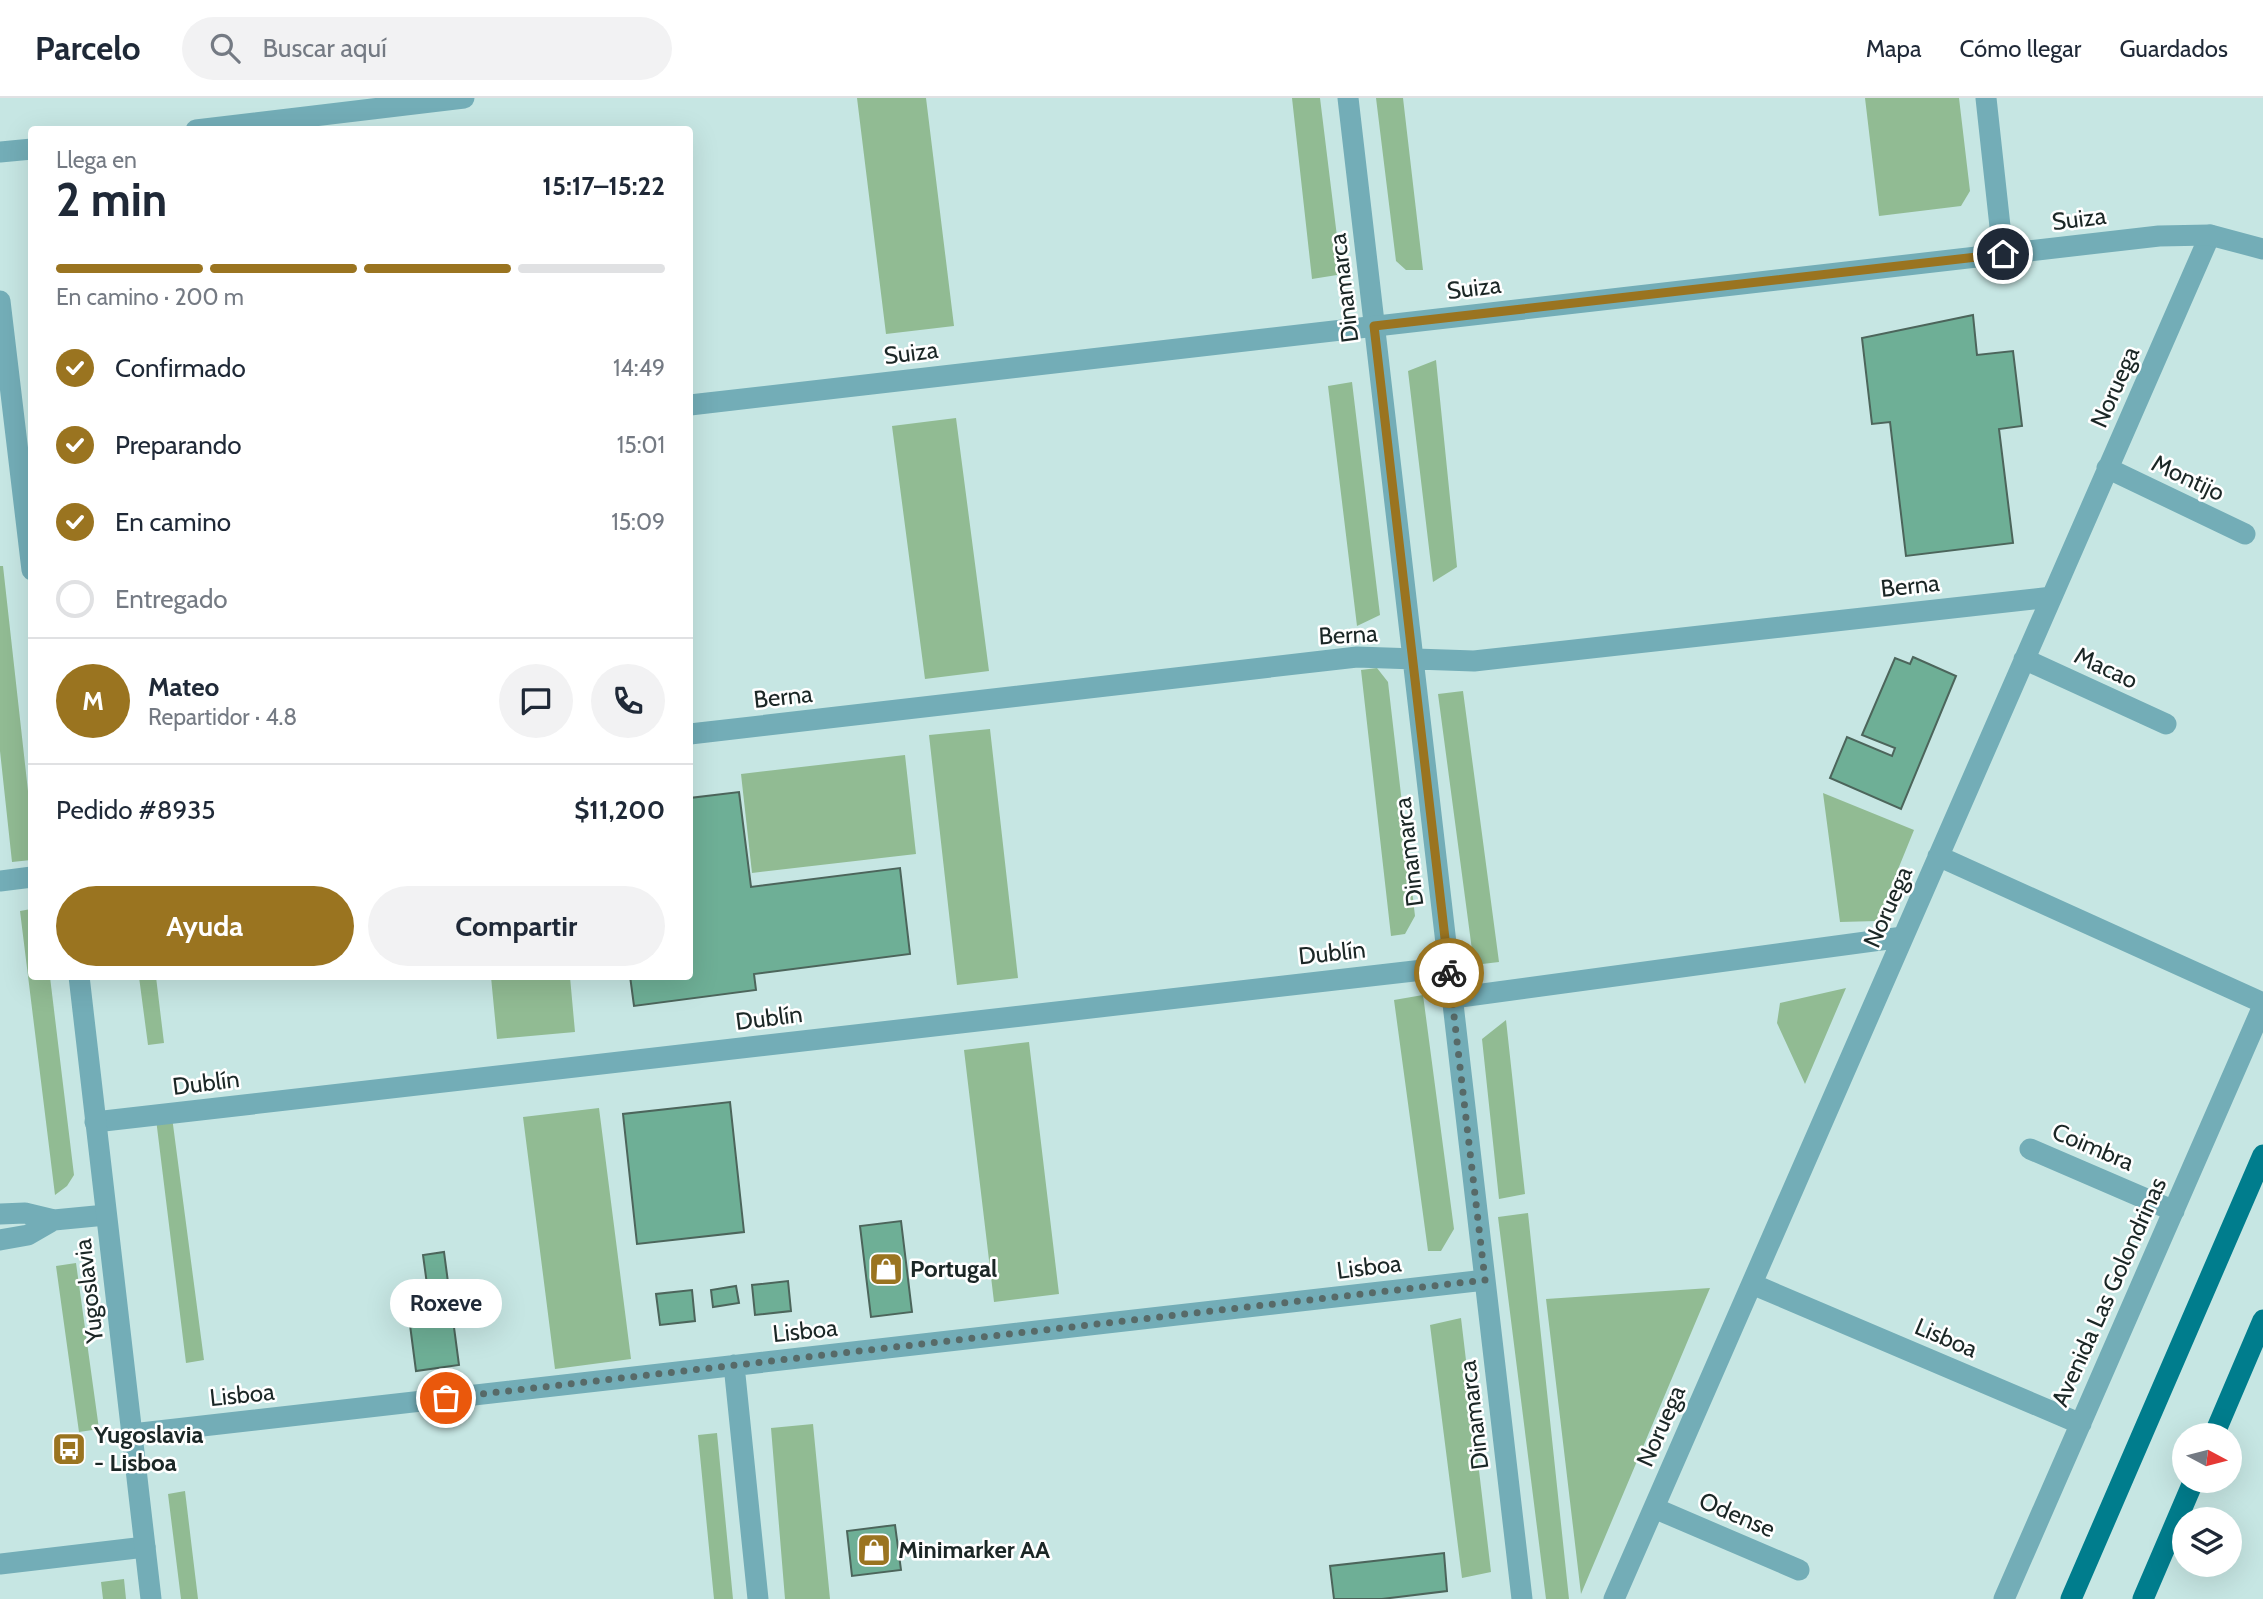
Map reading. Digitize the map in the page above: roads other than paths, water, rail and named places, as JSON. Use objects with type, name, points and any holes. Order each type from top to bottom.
[{"type":"main road","points":[[2071,1599],[2263,1155]]},
{"type":"main road","points":[[2219,1423],[2263,1320]]},
{"type":"main road","points":[[2143,1599],[2188,1493]]},
{"type":"street","points":[[230,126],[464,98]]},
{"type":"street","name":"Dinamarca","points":[[1348,98],[1522,1599]]},
{"type":"street","points":[[1986,98],[2003,254]]},
{"type":"street","points":[[0,152],[28,149]]},
{"type":"street","name":"Suiza","points":[[693,405],[2159,236],[2210,235],[2263,249]]},
{"type":"street","name":"Noruega","points":[[1614,1599],[2210,235]]},
{"type":"street","points":[[0,301],[17,482],[28,547]]},
{"type":"street","name":"Montijo","points":[[2108,468],[2245,534]]},
{"type":"street","name":"Berna","points":[[693,734],[1357,657],[1474,662],[2052,597]]},
{"type":"street","name":"Macao","points":[[2024,659],[2166,724]]},
{"type":"street","points":[[1938,856],[2263,1005]]},
{"type":"street","points":[[0,881],[28,878]]},
{"type":"street","points":[[1453,998],[1903,937]]},
{"type":"street","name":"Dublín","points":[[95,1122],[1449,967]]},
{"type":"street","name":"Yugoslavia","points":[[79,980],[151,1599]]},
{"type":"street","name":"Avenida Las Golondrinas","points":[[2004,1599],[2263,1005]]},
{"type":"street","name":"Coimbra","points":[[2030,1149],[2174,1210]]},
{"type":"street","points":[[0,1214],[25,1213],[54,1220],[106,1215]]},
{"type":"street","points":[[0,1240],[28,1235],[54,1220]]},
{"type":"street","name":"Lisboa","points":[[132,1434],[1485,1280]]},
{"type":"street","name":"Lisboa","points":[[1752,1284],[2081,1424]]},
{"type":"street","points":[[734,1365],[758,1599]]},
{"type":"street","name":"Odense","points":[[1654,1508],[1799,1570]]},
{"type":"street","points":[[0,1564],[145,1547]]},
{"type":"place","name":"Portugal","points":[[886,1269]]},
{"type":"place","name":"Roxeve","points":[[446,1398]]},
{"type":"place","name":"Yugoslavia - Lisboa","points":[[69,1449]]},
{"type":"place","name":"Minimarker AA","points":[[874,1550]]}]
